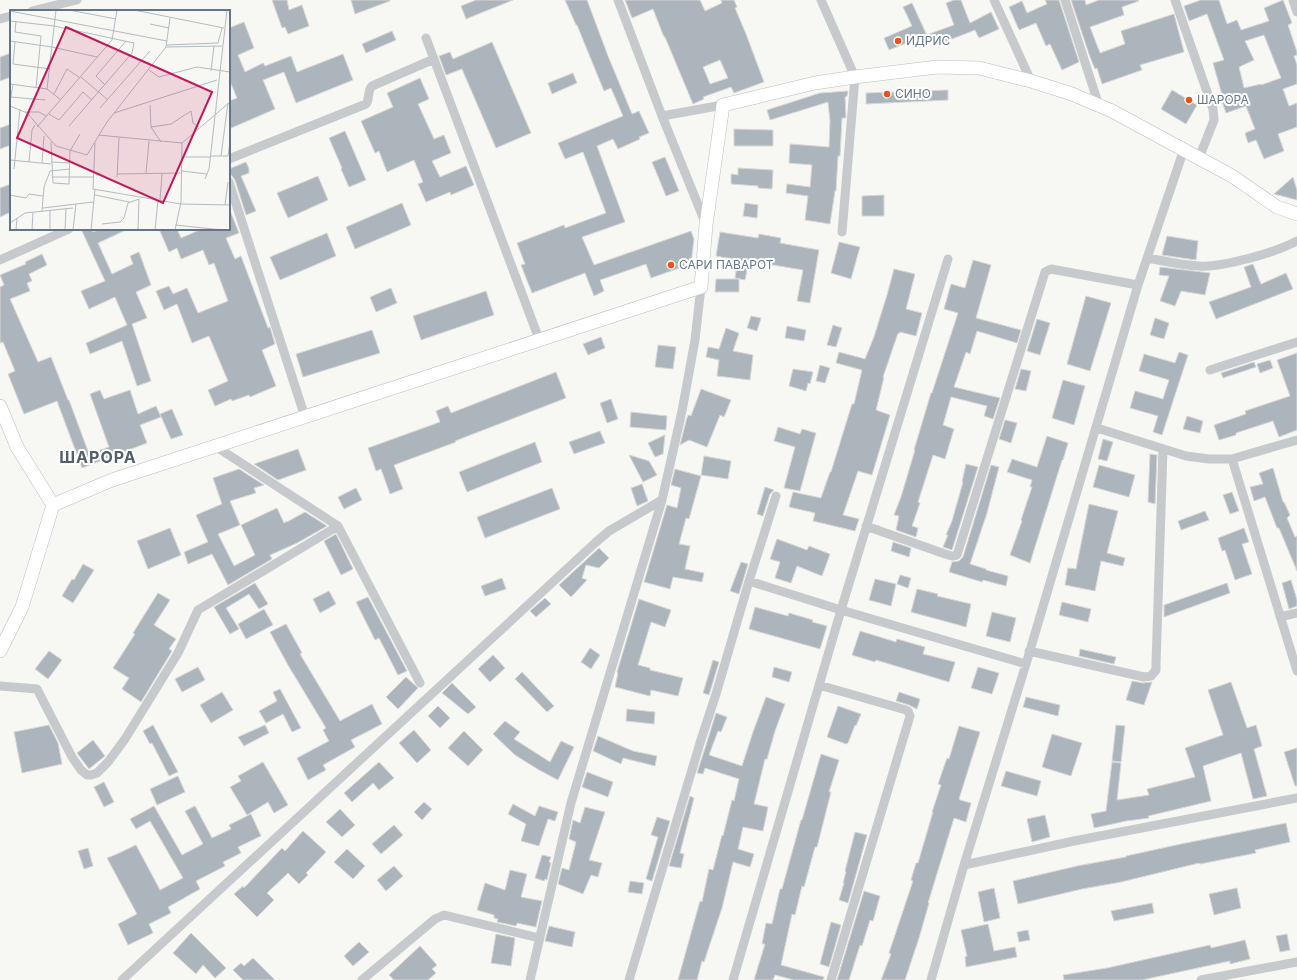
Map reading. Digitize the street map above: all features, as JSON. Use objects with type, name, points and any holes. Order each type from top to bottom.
[{"type":"street","points":[[34,10],[45,4],[76,0]]},
{"type":"street","points":[[618,0],[662,116],[706,225]]},
{"type":"street","points":[[821,0],[855,77],[842,232]]},
{"type":"street","points":[[994,0],[1031,81]]},
{"type":"street","points":[[1065,0],[1099,106]]},
{"type":"street","points":[[1175,0],[1213,109],[1214,120],[1199,158]]},
{"type":"street","points":[[1293,0],[1297,12]]},
{"type":"street","points":[[0,18],[10,16]]},
{"type":"street","points":[[426,38],[539,339]]},
{"type":"street","points":[[230,159],[366,104],[370,88],[372,86],[434,59]]},
{"type":"street","points":[[662,116],[723,105],[815,83],[855,77],[944,68],[979,68],[1031,81],[1072,94],[1112,111],[1232,176],[1277,206],[1297,214]]},
{"type":"street","points":[[530,980],[571,803],[662,500],[682,411],[694,347],[706,225],[723,105]]},
{"type":"street","points":[[931,980],[1138,285],[1184,149]]},
{"type":"street","points":[[230,185],[305,417]]},
{"type":"street","points":[[0,260],[66,230]]},
{"type":"street","points":[[1147,258],[1199,266],[1215,266],[1268,252],[1297,241]]},
{"type":"street","points":[[733,980],[866,526],[948,259]]},
{"type":"street","points":[[866,526],[945,554],[952,556],[957,555],[1045,272],[1051,269],[1138,285]]},
{"type":"street","points":[[0,651],[22,607],[53,506],[112,480],[701,287]]},
{"type":"street","points":[[1210,370],[1297,342]]},
{"type":"street","points":[[0,406],[16,447],[53,506]]},
{"type":"street","points":[[1096,428],[1163,449],[1193,457],[1209,459],[1232,460],[1297,440]]},
{"type":"street","points":[[215,446],[338,526],[420,683]]},
{"type":"street","points":[[1029,651],[1144,677],[1151,676],[1154,673],[1156,664],[1163,449]]},
{"type":"street","points":[[1232,460],[1297,671]]},
{"type":"street","points":[[629,980],[695,758],[776,496]]},
{"type":"street","points":[[122,980],[595,543],[609,532],[662,500]]},
{"type":"street","points":[[0,686],[37,689],[72,756],[81,770],[84,774],[90,775],[97,773],[108,762],[129,732],[178,653],[198,610],[338,526]]},
{"type":"street","points":[[749,581],[841,610],[1026,664]]},
{"type":"street","points":[[1280,617],[1297,613]]},
{"type":"street","points":[[819,685],[906,710],[910,716],[831,980]]},
{"type":"street","points":[[964,865],[1074,841],[1297,798]]},
{"type":"street","points":[[362,980],[435,919],[444,915],[539,938]]},
{"type":"street","points":[[1201,980],[1297,962]]},
{"type":"building","points":[[272,0],[287,0],[289,10],[302,5],[309,26],[288,34],[285,27],[282,28]]},
{"type":"building","points":[[351,0],[390,0],[390,1],[355,14]]},
{"type":"building","points":[[476,0],[513,0],[466,19],[461,6]]},
{"type":"building","points":[[565,0],[587,0],[632,114],[639,111],[649,133],[639,137],[640,139],[618,149],[613,139],[597,146],[625,222],[582,237],[594,265],[691,231],[694,239],[691,264],[651,278],[646,264],[600,280],[604,291],[594,296],[585,273],[532,293],[521,265],[525,264],[517,243],[564,225],[565,228],[606,213],[583,152],[565,159],[558,143],[623,116],[611,88],[604,91]]},
{"type":"building","points":[[625,0],[700,0],[705,11],[722,3],[721,0],[734,0],[737,7],[735,8],[764,82],[734,93],[731,87],[703,97],[704,99],[693,104],[653,9],[632,18]],"holes":[[[720,60],[728,78],[710,84],[703,67]]]},
{"type":"building","points":[[954,0],[961,0],[970,23],[991,12],[999,29],[979,38],[975,30],[934,46],[929,34],[954,25],[946,3]]},
{"type":"building","points":[[1045,0],[1059,0],[1079,62],[1062,70],[1050,44],[1046,46],[1036,23],[1019,30],[1009,7],[1022,1],[1027,13],[1047,4]]},
{"type":"building","points":[[1071,0],[1085,0],[1086,5],[1099,0],[1139,1],[1122,7],[1124,15],[1090,27],[1100,53],[1125,44],[1121,31],[1174,14],[1184,52],[1140,65],[1142,70],[1102,84],[1097,68],[1095,69],[1090,57]]},
{"type":"building","points":[[1201,0],[1219,0],[1227,24],[1237,20],[1241,30],[1269,21],[1264,8],[1283,0],[1292,23],[1288,25],[1297,52],[1297,55],[1294,56],[1297,65],[1297,84],[1283,89],[1289,106],[1297,103],[1297,127],[1278,134],[1284,151],[1264,159],[1256,140],[1248,143],[1245,133],[1255,129],[1246,106],[1226,113],[1220,96],[1222,95],[1213,63],[1224,60],[1207,14],[1189,21],[1184,6]],"holes":[[[1264,35],[1281,78],[1261,85],[1244,88],[1239,67],[1254,60],[1245,41]]]},
{"type":"building","points":[[912,3],[929,40],[914,46],[912,41],[889,50],[884,38],[912,26],[903,7]]},
{"type":"building","points":[[244,22],[254,48],[238,55],[245,72],[263,63],[265,66],[291,56],[297,72],[343,54],[353,80],[296,103],[284,72],[263,80],[275,109],[230,129],[230,101],[237,98],[230,81],[230,28]]},
{"type":"building","points":[[392,31],[396,40],[366,53],[362,44]]},
{"type":"building","points":[[492,42],[531,133],[496,148],[462,69],[446,75],[439,56],[450,52],[453,59]]},
{"type":"building","points":[[10,53],[10,77],[0,81],[0,57]]},
{"type":"building","points":[[573,73],[577,83],[552,94],[548,83]]},
{"type":"building","points":[[420,78],[429,99],[418,104],[434,139],[444,135],[451,153],[432,161],[440,177],[466,166],[474,185],[451,195],[450,192],[426,202],[418,184],[423,182],[414,160],[387,172],[379,151],[375,153],[361,121],[393,107],[387,93]]},
{"type":"building","points":[[948,90],[948,100],[866,104],[866,93]]},
{"type":"building","points":[[1172,90],[1197,105],[1186,124],[1161,109]]},
{"type":"building","points":[[848,91],[847,96],[845,97],[846,118],[842,118],[840,156],[838,156],[836,191],[830,224],[805,220],[808,196],[786,193],[787,184],[810,187],[812,165],[789,163],[790,144],[829,147],[830,121],[828,102],[770,120],[767,110],[820,93]]},
{"type":"building","points":[[10,124],[10,145],[0,149],[0,128]]},
{"type":"building","points":[[734,129],[773,130],[773,146],[734,146]]},
{"type":"building","points":[[345,131],[366,180],[349,187],[329,138]]},
{"type":"building","points":[[665,157],[679,191],[666,196],[652,162]]},
{"type":"building","points":[[246,162],[249,173],[241,176],[256,211],[246,215],[235,180],[230,173],[230,169]]},
{"type":"building","points":[[738,168],[773,170],[772,189],[758,188],[758,186],[731,184],[731,174],[738,175]]},
{"type":"building","points":[[318,176],[328,200],[288,218],[277,193]]},
{"type":"building","points":[[1293,177],[1297,190],[1297,200],[1274,194]]},
{"type":"building","points":[[10,184],[10,212],[0,217],[0,188]]},
{"type":"building","points":[[884,195],[884,216],[862,216],[862,196]]},
{"type":"building","points":[[402,203],[411,225],[355,249],[346,227]]},
{"type":"building","points":[[745,203],[758,205],[757,218],[743,216]]},
{"type":"building","points":[[230,210],[239,233],[226,238],[235,259],[241,256],[268,328],[270,327],[275,344],[262,350],[276,386],[250,397],[249,395],[232,401],[231,399],[215,406],[208,390],[228,381],[209,336],[192,343],[177,304],[164,310],[156,291],[169,286],[173,294],[187,288],[198,313],[228,301],[214,263],[209,265],[203,250],[181,259],[177,248],[169,252],[159,230],[177,230],[181,238],[200,230],[230,230]]},
{"type":"building","points":[[81,230],[92,230],[93,232],[98,230],[126,230],[98,243],[112,274],[133,264],[130,256],[139,252],[151,285],[136,292],[147,318],[132,324],[151,381],[137,386],[122,341],[90,354],[86,343],[127,325],[115,297],[89,309],[81,291],[105,281]]},
{"type":"building","points":[[720,232],[758,238],[759,234],[781,238],[780,243],[819,250],[810,303],[797,301],[803,270],[749,261],[745,280],[735,278],[738,260],[716,256]]},
{"type":"building","points":[[327,233],[336,256],[280,280],[270,257]]},
{"type":"building","points":[[1167,236],[1198,241],[1196,260],[1162,255]]},
{"type":"building","points":[[839,242],[860,247],[851,279],[831,273]]},
{"type":"building","points":[[42,254],[47,265],[29,274],[32,281],[27,283],[30,291],[10,299],[38,362],[51,357],[89,454],[109,447],[90,394],[100,390],[104,399],[130,390],[138,414],[156,406],[161,417],[140,425],[147,443],[82,468],[57,401],[24,414],[8,374],[15,371],[3,342],[0,343],[0,287],[4,285],[0,275],[26,264],[25,262]]},
{"type":"building","points":[[973,260],[991,265],[976,318],[1021,330],[1017,343],[977,331],[970,354],[966,352],[954,387],[1000,398],[993,419],[984,416],[987,406],[951,397],[943,425],[954,429],[945,459],[933,455],[912,526],[918,528],[916,537],[896,530],[899,516],[894,515],[901,497],[931,393],[958,313],[944,309],[951,284],[965,288]]},
{"type":"building","points":[[1253,264],[1261,284],[1286,273],[1293,289],[1216,319],[1209,302],[1251,287],[1244,267]]},
{"type":"building","points":[[1160,267],[1210,273],[1205,295],[1181,291],[1175,306],[1160,301],[1169,276],[1159,275]]},
{"type":"building","points":[[894,269],[915,274],[906,309],[922,313],[916,336],[900,332],[899,334],[898,333],[883,377],[876,410],[890,415],[872,475],[858,471],[843,515],[859,519],[855,531],[813,521],[815,513],[789,507],[793,492],[821,498],[831,472],[852,404],[854,404],[862,370],[836,363],[839,352],[865,359],[874,337]]},
{"type":"building","points":[[716,279],[739,279],[739,292],[715,292]]},
{"type":"building","points":[[391,288],[397,303],[376,312],[370,297]]},
{"type":"building","points":[[486,291],[494,315],[421,340],[413,316]]},
{"type":"building","points":[[1086,296],[1111,303],[1090,371],[1067,364]]},
{"type":"building","points":[[751,316],[761,318],[757,331],[747,328]]},
{"type":"building","points":[[1155,318],[1169,323],[1164,339],[1150,335]]},
{"type":"building","points":[[1037,319],[1050,323],[1040,355],[1027,351]]},
{"type":"building","points":[[833,325],[842,328],[836,347],[827,345]]},
{"type":"building","points":[[787,326],[806,330],[804,341],[785,338]]},
{"type":"building","points":[[726,328],[739,333],[733,351],[753,355],[750,380],[717,376],[719,360],[706,357],[708,347],[719,349]]},
{"type":"building","points":[[372,330],[380,353],[303,377],[296,354]]},
{"type":"building","points":[[601,337],[605,348],[588,355],[583,344]]},
{"type":"building","points":[[658,345],[676,347],[673,369],[655,367]]},
{"type":"building","points":[[1179,352],[1188,355],[1162,435],[1153,432],[1158,416],[1130,408],[1135,391],[1163,399],[1169,380],[1139,371],[1144,354],[1175,363]]},
{"type":"building","points":[[1297,353],[1297,430],[1279,437],[1273,421],[1219,440],[1214,425],[1246,414],[1245,411],[1290,396],[1277,360]]},
{"type":"building","points":[[1270,360],[1273,368],[1260,373],[1257,364]]},
{"type":"building","points":[[1254,362],[1256,367],[1223,378],[1221,373]]},
{"type":"building","points":[[820,365],[830,368],[825,383],[816,381]]},
{"type":"building","points":[[793,369],[813,372],[810,384],[808,383],[806,391],[789,386]]},
{"type":"building","points":[[1021,369],[1031,371],[1026,391],[1015,389]]},
{"type":"building","points":[[556,372],[566,398],[394,465],[403,489],[390,494],[381,469],[376,471],[368,448],[440,422],[436,411],[448,406],[451,413]]},
{"type":"building","points":[[1063,380],[1085,386],[1074,425],[1052,418]]},
{"type":"building","points":[[701,389],[731,400],[724,417],[720,415],[707,447],[689,440],[680,445],[688,415],[691,416]]},
{"type":"building","points":[[611,399],[618,419],[607,423],[600,403]]},
{"type":"building","points":[[172,409],[183,435],[171,439],[160,414]]},
{"type":"building","points":[[631,412],[667,416],[666,430],[630,427]]},
{"type":"building","points":[[1187,416],[1203,421],[1200,433],[1183,429]]},
{"type":"building","points":[[1005,420],[1017,423],[1011,443],[999,439]]},
{"type":"building","points":[[778,427],[800,434],[802,429],[816,433],[800,491],[784,488],[795,447],[774,441]]},
{"type":"building","points":[[600,431],[605,443],[574,454],[569,442]]},
{"type":"building","points":[[665,435],[663,454],[655,457],[648,443]]},
{"type":"building","points":[[1047,436],[1068,443],[1030,563],[1010,555],[1032,487],[1030,487],[1032,480],[1007,472],[1012,459],[1037,467]]},
{"type":"building","points":[[1103,439],[1113,442],[1107,461],[1098,459]]},
{"type":"building","points":[[535,442],[542,462],[467,492],[459,472]]},
{"type":"building","points":[[298,449],[306,470],[278,480],[254,464]]},
{"type":"building","points":[[1150,454],[1157,455],[1155,504],[1148,502]]},
{"type":"building","points":[[629,455],[649,461],[657,475],[643,482]]},
{"type":"building","points":[[704,456],[731,461],[728,479],[701,475]]},
{"type":"building","points":[[966,464],[978,467],[952,550],[943,547],[948,535],[946,535],[952,521],[963,482]]},
{"type":"building","points":[[991,465],[999,467],[987,513],[970,564],[1008,576],[1006,586],[983,580],[982,582],[949,572],[952,562],[959,561],[963,557]]},
{"type":"building","points":[[1099,465],[1135,475],[1129,497],[1093,487]]},
{"type":"building","points":[[1273,468],[1283,502],[1290,515],[1287,518],[1295,537],[1297,536],[1297,571],[1279,528],[1277,528],[1265,497],[1254,501],[1250,487],[1263,484],[1259,473]]},
{"type":"building","points":[[239,469],[264,485],[254,488],[256,493],[230,501],[240,525],[218,534],[234,566],[255,555],[241,525],[277,508],[284,523],[305,512],[327,526],[297,543],[270,555],[272,559],[228,585],[212,554],[188,564],[184,552],[208,542],[196,515],[222,504],[213,478]]},
{"type":"building","points":[[675,469],[701,476],[689,519],[686,518],[679,544],[690,546],[685,569],[704,573],[702,582],[673,577],[670,589],[644,582],[667,505],[677,508],[681,488],[671,485]]},
{"type":"building","points":[[642,484],[648,501],[637,506],[631,488]]},
{"type":"building","points":[[765,487],[774,490],[770,494],[763,516],[757,514]]},
{"type":"building","points":[[356,488],[362,500],[344,509],[338,497]]},
{"type":"building","points":[[552,488],[560,509],[485,538],[477,517]]},
{"type":"building","points":[[1232,492],[1239,511],[1230,514],[1223,495]]},
{"type":"building","points":[[1089,504],[1118,511],[1107,553],[1125,558],[1123,566],[1101,561],[1095,591],[1065,585],[1068,568],[1076,569]]},
{"type":"building","points":[[1205,511],[1209,520],[1181,530],[1178,521]]},
{"type":"building","points":[[170,528],[181,555],[148,569],[137,541]]},
{"type":"building","points":[[1244,528],[1249,542],[1242,544],[1252,574],[1235,580],[1225,550],[1222,551],[1218,538]]},
{"type":"building","points":[[336,534],[353,569],[341,575],[324,541]]},
{"type":"building","points":[[777,539],[807,550],[809,546],[830,554],[822,576],[797,566],[791,583],[775,578],[780,562],[770,559]]},
{"type":"building","points":[[893,542],[911,548],[909,557],[891,551]]},
{"type":"building","points":[[599,548],[609,558],[599,568],[586,565],[582,578],[587,580],[571,597],[559,585]]},
{"type":"building","points":[[741,562],[748,564],[739,594],[730,591]]},
{"type":"building","points":[[83,564],[94,570],[73,603],[62,596],[72,579],[74,580]]},
{"type":"building","points":[[900,575],[911,578],[908,588],[897,584]]},
{"type":"building","points":[[502,578],[506,589],[485,596],[481,586]]},
{"type":"building","points":[[875,579],[896,584],[891,606],[869,600]]},
{"type":"building","points":[[1291,580],[1297,600],[1297,606],[1289,609],[1282,583]]},
{"type":"building","points":[[255,583],[268,604],[259,609],[249,594],[226,608],[239,629],[230,634],[214,607]]},
{"type":"building","points":[[1227,583],[1230,593],[1164,617],[1164,605]]},
{"type":"building","points":[[917,589],[938,594],[937,596],[971,604],[966,627],[911,612]]},
{"type":"building","points":[[329,591],[336,604],[320,613],[313,599]]},
{"type":"building","points":[[158,593],[170,600],[154,625],[176,639],[169,649],[172,651],[141,702],[122,689],[129,678],[113,668],[135,634],[133,633]]},
{"type":"building","points":[[368,597],[407,671],[398,675],[379,638],[375,640],[356,602]]},
{"type":"building","points":[[545,598],[551,604],[536,617],[530,611]]},
{"type":"building","points":[[639,599],[671,610],[665,627],[651,622],[638,665],[650,668],[650,670],[683,678],[678,696],[651,690],[650,696],[615,687],[617,672]]},
{"type":"building","points":[[1062,602],[1091,609],[1088,622],[1059,615]]},
{"type":"building","points":[[755,607],[788,616],[789,613],[827,626],[820,649],[749,629]]},
{"type":"building","points":[[264,609],[273,625],[246,639],[238,624]]},
{"type":"building","points":[[992,612],[1016,618],[1010,642],[986,636]]},
{"type":"building","points":[[286,624],[302,653],[300,654],[340,721],[372,704],[382,724],[351,740],[355,747],[323,765],[326,770],[308,780],[297,758],[329,741],[323,730],[326,728],[270,632]]},
{"type":"building","points":[[860,631],[896,642],[897,639],[925,647],[923,654],[955,662],[949,682],[876,660],[875,662],[852,655]]},
{"type":"building","points":[[590,648],[600,655],[591,669],[581,662]]},
{"type":"building","points":[[1080,649],[1116,657],[1114,664],[1079,656]]},
{"type":"building","points":[[49,651],[62,660],[48,679],[35,669]]},
{"type":"building","points":[[493,655],[505,668],[490,682],[478,669]]},
{"type":"building","points":[[713,660],[719,662],[709,695],[703,693]]},
{"type":"building","points":[[198,667],[205,680],[182,692],[175,679]]},
{"type":"building","points":[[774,667],[792,672],[789,682],[772,677]]},
{"type":"building","points":[[978,667],[999,673],[992,694],[971,688]]},
{"type":"building","points":[[522,672],[554,706],[547,712],[515,679]]},
{"type":"building","points":[[406,677],[418,688],[398,709],[386,697]]},
{"type":"building","points":[[1132,681],[1143,683],[1152,682],[1144,705],[1126,700]]},
{"type":"building","points":[[1231,682],[1247,728],[1256,725],[1262,746],[1254,749],[1267,796],[1253,799],[1241,753],[1203,766],[1211,801],[1148,816],[1149,818],[1094,828],[1091,814],[1106,811],[1112,762],[1121,763],[1117,800],[1149,795],[1147,789],[1195,777],[1185,748],[1223,735],[1208,690]]},
{"type":"building","points":[[452,683],[476,707],[468,714],[442,693]]},
{"type":"building","points":[[280,689],[301,728],[292,732],[283,714],[266,723],[259,711],[277,701],[273,692]]},
{"type":"building","points":[[222,692],[233,710],[211,723],[200,705]]},
{"type":"building","points":[[899,692],[920,699],[917,709],[896,701]]},
{"type":"building","points":[[766,697],[785,704],[767,759],[765,759],[754,804],[768,807],[763,831],[743,827],[738,849],[754,854],[750,867],[733,862],[722,908],[704,962],[702,961],[697,980],[678,980],[700,901],[702,902],[709,869],[713,870],[732,800],[734,801],[739,779],[705,768],[703,774],[697,773],[716,713],[727,717],[721,732],[718,731],[709,755],[742,766]]},
{"type":"building","points":[[1026,697],[1060,705],[1058,716],[1023,707]]},
{"type":"building","points":[[438,706],[450,718],[440,728],[428,716]]},
{"type":"building","points":[[838,706],[861,714],[848,743],[846,744],[827,737]]},
{"type":"building","points":[[627,709],[655,712],[654,724],[626,721]]},
{"type":"building","points":[[505,721],[520,732],[514,739],[550,762],[561,741],[574,747],[558,780],[515,755],[493,734]]},
{"type":"building","points":[[49,725],[58,743],[62,764],[22,773],[14,732]]},
{"type":"building","points":[[153,725],[178,772],[169,776],[152,743],[150,744],[143,731]]},
{"type":"building","points":[[265,725],[269,733],[244,746],[238,737]]},
{"type":"building","points":[[1116,725],[1125,726],[1121,762],[1112,761]]},
{"type":"building","points":[[959,726],[980,732],[959,799],[971,803],[966,822],[954,818],[919,938],[905,980],[881,980],[891,954],[889,953],[913,881],[911,880],[916,863],[918,863],[941,785],[938,784],[947,758],[949,759]]},
{"type":"building","points":[[414,730],[431,750],[417,763],[399,743]]},
{"type":"building","points":[[464,731],[483,750],[468,766],[448,748]]},
{"type":"building","points":[[1052,734],[1082,743],[1071,776],[1042,767]]},
{"type":"building","points":[[598,736],[633,751],[657,756],[655,766],[623,758],[621,764],[593,751]]},
{"type":"building","points":[[93,740],[105,756],[89,769],[77,753]]},
{"type":"building","points":[[1297,748],[1297,786],[1295,786],[1284,752]]},
{"type":"building","points":[[821,754],[839,760],[829,792],[831,792],[817,847],[815,847],[804,887],[802,886],[795,915],[792,914],[781,965],[824,977],[823,980],[794,980],[775,975],[773,980],[754,980],[765,944],[762,944],[766,923],[772,924],[780,889],[782,889]]},
{"type":"building","points":[[263,762],[288,805],[274,813],[268,802],[247,815],[230,787],[241,781],[238,776]]},
{"type":"building","points":[[379,762],[394,778],[379,790],[373,783],[352,802],[344,793]]},
{"type":"building","points":[[1006,771],[1041,781],[1037,796],[1001,786]]},
{"type":"building","points":[[587,772],[613,782],[608,797],[582,787]]},
{"type":"building","points":[[178,776],[185,792],[157,805],[150,789]]},
{"type":"building","points":[[104,782],[114,802],[104,807],[94,787]]},
{"type":"building","points":[[690,796],[694,798],[680,853],[684,854],[681,868],[669,866]]},
{"type":"building","points":[[424,802],[432,809],[422,820],[414,812]]},
{"type":"building","points":[[513,804],[535,816],[539,806],[558,812],[555,821],[548,819],[539,846],[521,841],[526,824],[508,814]]},
{"type":"building","points":[[154,806],[182,855],[203,844],[185,811],[195,806],[212,838],[231,829],[229,825],[251,814],[261,836],[238,847],[241,853],[223,862],[225,866],[196,881],[200,889],[168,907],[171,913],[149,924],[153,933],[128,945],[118,924],[137,914],[107,858],[136,845],[160,890],[183,878],[150,821],[136,829],[130,819]]},
{"type":"building","points":[[585,807],[605,812],[589,860],[602,863],[598,877],[591,875],[583,894],[558,884],[562,868],[569,870],[576,842],[569,839],[573,820],[580,823]]},
{"type":"building","points":[[340,809],[355,825],[342,837],[326,822]]},
{"type":"building","points":[[1045,815],[1050,837],[1032,842],[1027,819]]},
{"type":"building","points":[[657,817],[670,821],[652,881],[646,879],[658,837],[651,835]]},
{"type":"building","points":[[1286,823],[1290,842],[1255,850],[1256,853],[1199,863],[1121,882],[1082,889],[1018,904],[1013,881],[1077,866]]},
{"type":"building","points":[[394,825],[403,835],[381,854],[372,844]]},
{"type":"building","points":[[303,831],[326,852],[306,873],[308,875],[299,884],[288,873],[267,893],[274,900],[257,917],[234,894],[243,886],[244,888],[282,848],[285,851]]},
{"type":"building","points":[[855,832],[867,835],[848,903],[839,900]]},
{"type":"building","points":[[88,848],[93,866],[84,869],[78,851]]},
{"type":"building","points":[[347,849],[365,866],[353,879],[334,862]]},
{"type":"building","points":[[542,855],[551,857],[547,880],[545,879],[544,881],[535,878]]},
{"type":"building","points":[[394,866],[403,876],[386,891],[377,880]]},
{"type":"building","points":[[510,870],[527,874],[521,897],[542,901],[536,927],[517,923],[516,926],[497,922],[498,919],[494,918],[494,915],[477,910],[485,883],[505,890]]},
{"type":"building","points":[[630,881],[644,883],[642,894],[628,892]]},
{"type":"building","points":[[994,888],[1000,918],[984,922],[978,892]]},
{"type":"building","points":[[1237,888],[1241,908],[1214,915],[1209,894]]},
{"type":"building","points":[[864,891],[880,896],[873,921],[870,920],[849,980],[837,980]]},
{"type":"building","points":[[1152,903],[1154,913],[1114,921],[1111,911]]},
{"type":"building","points":[[831,922],[841,925],[829,967],[820,964]]},
{"type":"building","points":[[988,924],[994,951],[1015,947],[1017,957],[966,967],[965,957],[967,956],[961,930]]},
{"type":"building","points":[[549,926],[575,932],[572,947],[545,941]]},
{"type":"building","points":[[1028,930],[1030,940],[1019,942],[1017,932]]},
{"type":"building","points":[[191,933],[226,968],[215,978],[203,965],[196,974],[173,953]]},
{"type":"building","points":[[496,934],[515,938],[511,966],[491,963]]},
{"type":"building","points":[[1287,934],[1290,950],[1280,952],[1276,936]]},
{"type":"building","points":[[1245,940],[1250,959],[1230,964],[1230,961],[1142,980],[1064,980],[1063,975],[1107,968],[1210,945],[1211,948]]},
{"type":"building","points":[[359,942],[369,952],[353,966],[344,956]]},
{"type":"building","points":[[420,946],[437,965],[432,969],[436,973],[428,980],[394,980],[389,975]]},
{"type":"building","points":[[253,958],[275,980],[243,980],[233,970],[241,963],[244,966]]},
{"type":"place","name":"ИДРИС","points":[[898,41]]},
{"type":"place","name":"СИНО","points":[[887,94]]},
{"type":"place","name":"ШАРОРА","points":[[1189,100]]},
{"type":"place","name":"САРИ ПАВАРОТ","points":[[671,265]]},
{"type":"district","name":"ШАРОРА","points":[[98,457]]}]
